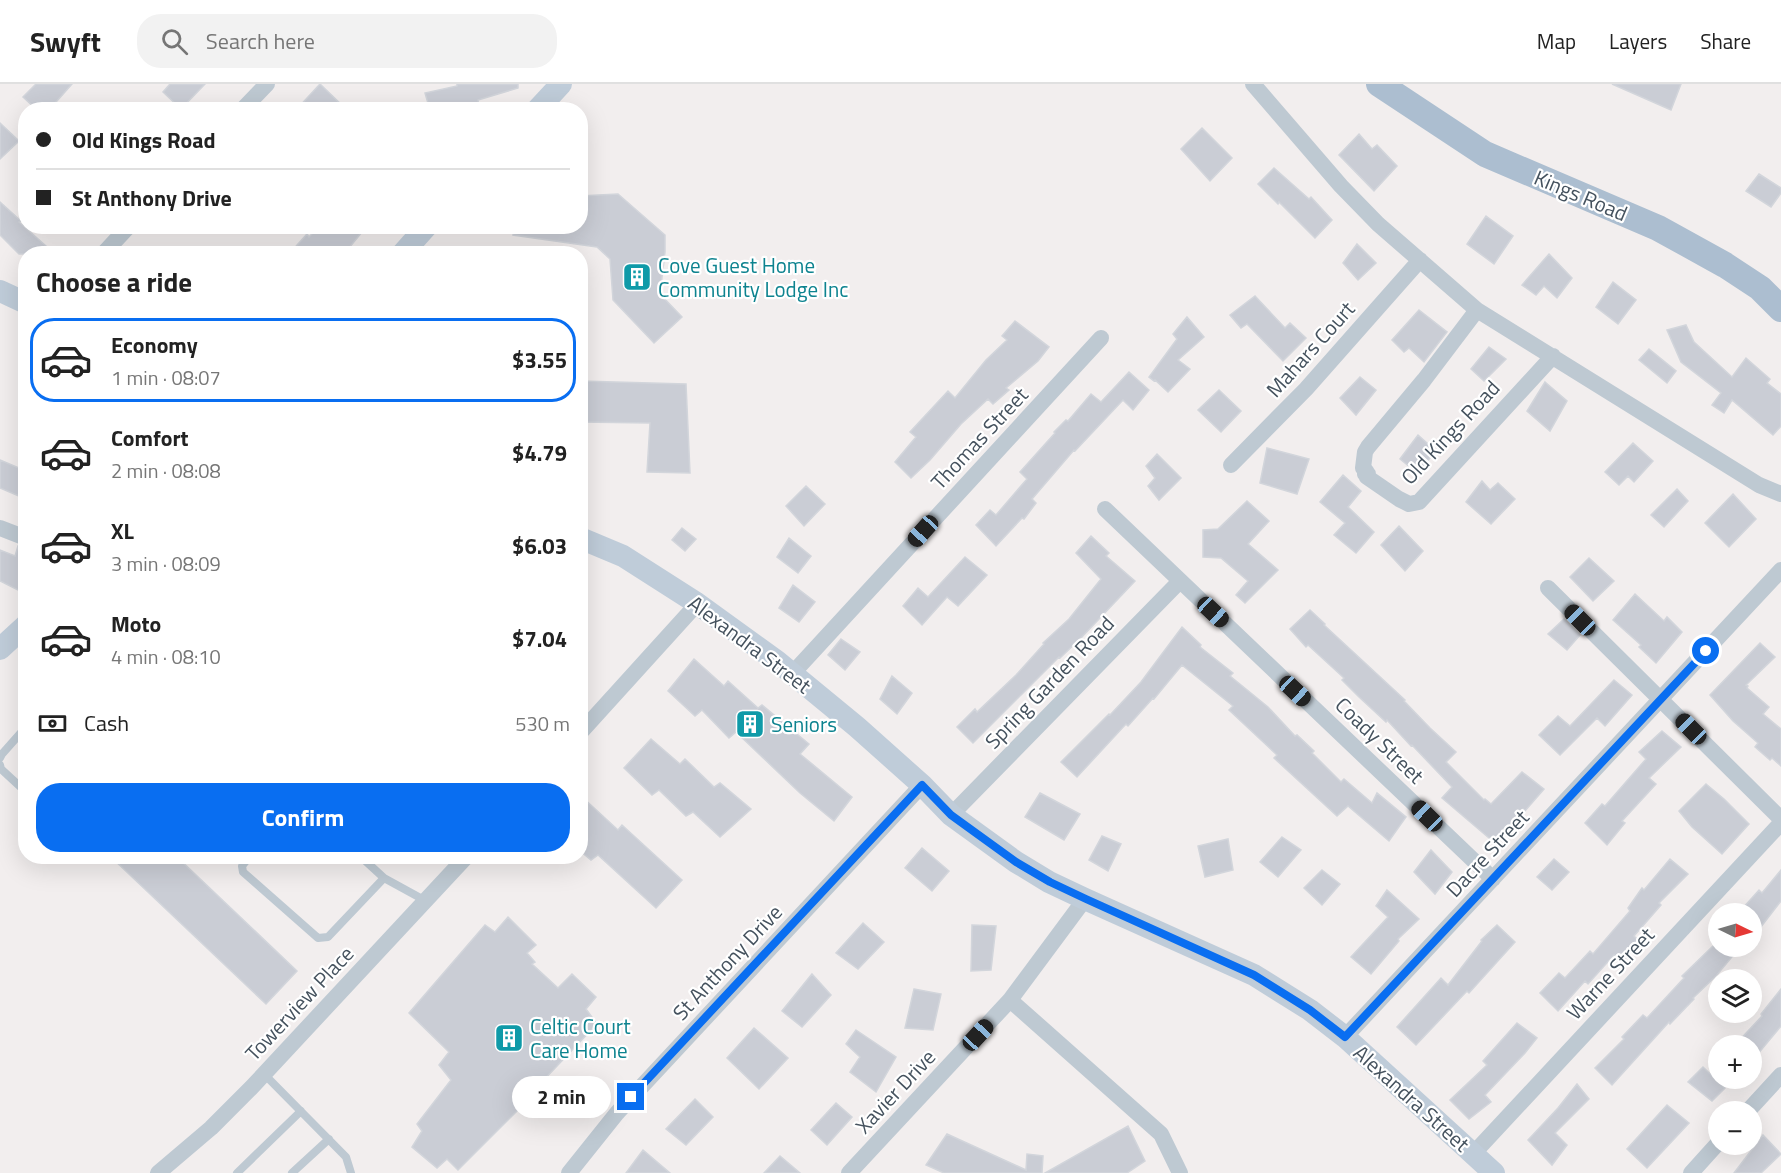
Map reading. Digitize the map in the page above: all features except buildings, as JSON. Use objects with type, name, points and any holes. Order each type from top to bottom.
[{"type":"main road","points":[[544,102],[561,84]]},
{"type":"main road","name":"Kings Road","points":[[1379,84],[1485,154],[1658,228],[1731,268],[1760,288],[1781,309]]},
{"type":"main road","points":[[409,246],[421,234]]},
{"type":"main road","points":[[0,291],[18,299]]},
{"type":"main road","name":"Alexandra Street","points":[[588,541],[623,556],[697,604],[792,674],[857,727],[922,785],[951,815],[1016,862],[1050,882],[1254,975],[1310,1010],[1345,1037],[1494,1173]]},
{"type":"main road","points":[[0,649],[18,632]]},
{"type":"street","points":[[250,102],[267,84]]},
{"type":"street","points":[[1253,84],[1341,186],[1378,224],[1477,310],[1758,485],[1781,494]]},
{"type":"street","points":[[110,246],[122,234]]},
{"type":"street","name":"Mahars Court","points":[[1231,465],[1313,380],[1420,260]]},
{"type":"street","name":"Old Kings Road","points":[[1477,310],[1365,452],[1363,468],[1366,471],[1365,474],[1368,474],[1367,477],[1399,499],[1409,504],[1419,502],[1553,356]]},
{"type":"street","name":"Thomas Street","points":[[792,674],[1101,338]]},
{"type":"street","name":"Coady Street","points":[[1105,509],[1493,879]]},
{"type":"street","points":[[0,528],[18,535]]},
{"type":"street","points":[[1661,700],[1781,570]]},
{"type":"street","name":"Spring Garden Road","points":[[951,815],[1180,581]]},
{"type":"street","points":[[1548,588],[1781,821]]},
{"type":"street","points":[[588,724],[697,604]]},
{"type":"street","name":"Dacre Street","points":[[1345,1037],[1661,700]]},
{"type":"street","name":"St Anthony Drive","points":[[570,1173],[617,1113],[922,785]]},
{"type":"street","name":"Warne Street","points":[[1473,1154],[1781,821]]},
{"type":"street","name":"Towerview Place","points":[[158,1173],[211,1128],[264,1074],[460,864]]},
{"type":"street","name":"Xavier Drive","points":[[849,1173],[1010,1000],[1086,899]]},
{"type":"street","points":[[1010,1000],[1161,1134],[1179,1173]]},
{"type":"street","points":[[1757,1101],[1781,1075]]},
{"type":"street","points":[[1691,1173],[1708,1154]]},
{"type":"lane","points":[[0,758],[18,736]]},
{"type":"lane","points":[[0,765],[1,769],[18,785]]},
{"type":"lane","points":[[244,864],[243,872],[318,938],[322,939],[328,938],[384,878]]},
{"type":"lane","points":[[369,864],[384,878],[426,901]]},
{"type":"lane","points":[[264,1074],[346,1157],[351,1173]]},
{"type":"lane","points":[[237,1173],[301,1111]]},
{"type":"lane","points":[[292,1173],[329,1139]]},
{"type":"place","name":"Cove Guest Home Community Lodge Inc","points":[[637,277]]},
{"type":"place","name":"Seniors","points":[[750,724]]},
{"type":"place","name":"Celtic Court Care Home","points":[[509,1038]]},
{"type":"route","points":[[631,1097],[922,785],[951,815],[1016,862],[1050,882],[1254,975],[1310,1010],[1345,1037],[1706,651]]}]
